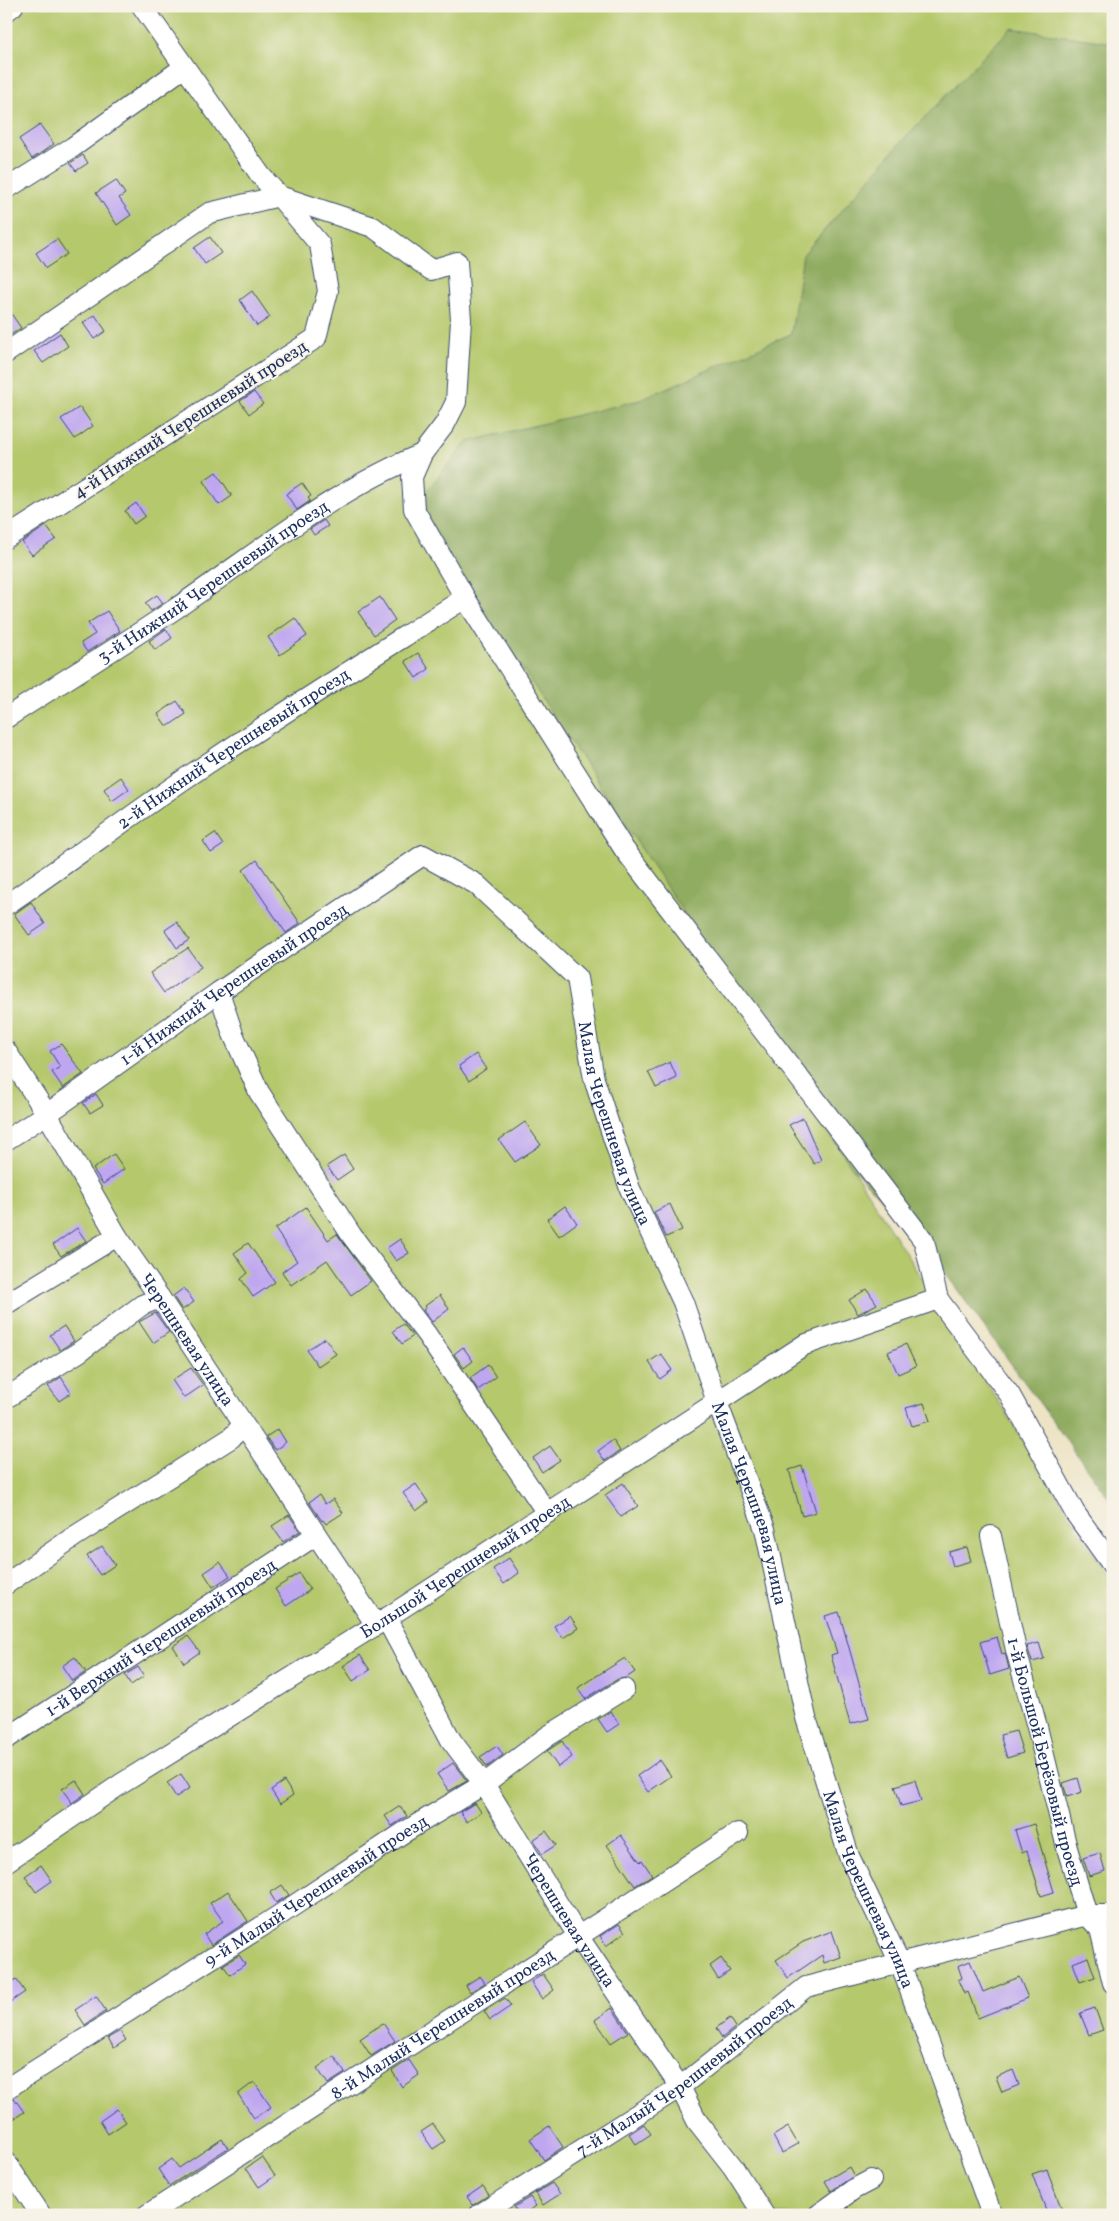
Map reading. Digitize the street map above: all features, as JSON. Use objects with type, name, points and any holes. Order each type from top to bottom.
[{"type":"lane","points":[[6,11],[13,6]]},
{"type":"lane","name":"4-й Нижний Черешневый проезд","points":[[6,538],[316,338],[328,291],[320,245],[261,176],[183,68],[142,6]]},
{"type":"lane","points":[[6,189],[73,147],[183,68]]},
{"type":"lane","points":[[6,353],[209,213],[279,196],[373,227],[431,270],[457,262],[461,320],[456,402],[445,424],[422,454],[412,477],[414,509],[465,598],[624,849],[924,1241],[938,1299],[1010,1395],[1075,1512],[1113,1566]]},
{"type":"lane","name":"3-й Нижний Черешневый проезд","points":[[6,718],[173,611],[267,543],[343,492],[422,454]]},
{"type":"lane","name":"2-й Нижний Черешневый проезд","points":[[6,905],[78,856],[168,790],[262,727],[465,598]]},
{"type":"lane","name":"1-й Нижний Черешневый проезд","points":[[6,1140],[47,1114],[219,992],[423,855]]},
{"type":"lane","name":"Малая Черешневая улица","points":[[423,855],[476,884],[577,978],[594,1079],[630,1190],[683,1302],[717,1402],[765,1529],[806,1718],[849,1856],[900,1963],[992,2215]]},
{"type":"lane","points":[[219,992],[233,1034],[259,1092],[352,1236],[427,1335],[547,1513]]},
{"type":"lane","name":"Черешневая улица","points":[[6,1051],[47,1114],[117,1236],[316,1535],[381,1621],[451,1740],[484,1784],[578,1936],[680,2087],[697,2121],[733,2167],[764,2215]]},
{"type":"lane","points":[[6,1304],[117,1236]]},
{"type":"lane","points":[[6,1398],[79,1352],[142,1305],[160,1298]]},
{"type":"lane","name":"Большой Черешневый проезд","points":[[6,1862],[121,1784],[381,1621],[804,1345],[938,1299]]},
{"type":"lane","points":[[6,1584],[75,1536],[231,1438],[243,1425]]},
{"type":"lane","name":"1-й Верхний Черешневый проезд","points":[[6,1739],[316,1535]]},
{"type":"lane","name":"1-й Большой Берёзовый проезд","points":[[991,1536],[1016,1650],[1067,1848],[1087,1915],[1100,1929],[1113,1983]]},
{"type":"lane","name":"9-й Малый Черешневый проезд","points":[[6,2090],[276,1918],[403,1833],[484,1784],[548,1736],[624,1689]]},
{"type":"lane","name":"8-й Малый Черешневый проезд","points":[[147,2215],[738,1833]]},
{"type":"lane","name":"7-й Малый Черешневый проезд","points":[[478,2215],[680,2087],[806,1988],[1087,1915],[1113,1915]]},
{"type":"lane","points":[[6,2162],[41,2215]]},
{"type":"lane","points":[[818,2215],[854,2189],[871,2180]]},
{"type":"green space","points":[[6,6],[1113,6],[1113,43],[1011,29],[901,142],[803,255],[791,334],[640,400],[467,442],[462,577],[851,1166],[1113,1584],[1113,2215],[6,2215]]},
{"type":"green space","points":[[1011,28],[1113,43],[1113,1504],[935,1259],[851,1166],[462,577],[418,501],[467,442],[640,400],[791,334],[803,255],[901,142]]},
{"type":"building","points":[[40,125],[54,144],[32,159],[19,139]]},
{"type":"building","points":[[83,155],[88,163],[76,171],[70,163]]},
{"type":"building","points":[[116,180],[125,194],[119,198],[131,215],[117,225],[96,193]]},
{"type":"building","points":[[210,237],[221,253],[205,264],[194,248]]},
{"type":"building","points":[[57,239],[67,254],[46,268],[36,253]]},
{"type":"building","points":[[252,291],[270,317],[257,326],[240,300]]},
{"type":"building","points":[[6,306],[21,328],[6,338]]},
{"type":"building","points":[[95,315],[106,331],[94,339],[83,323]]},
{"type":"building","points":[[60,333],[68,346],[43,363],[34,351]]},
{"type":"building","points":[[254,392],[263,404],[249,414],[240,401]]},
{"type":"building","points":[[80,407],[93,426],[75,439],[61,419]]},
{"type":"building","points":[[216,472],[232,496],[219,505],[203,481]]},
{"type":"building","points":[[302,483],[311,496],[308,498],[310,501],[297,510],[286,494]]},
{"type":"building","points":[[136,503],[145,516],[134,524],[125,511]]},
{"type":"building","points":[[324,520],[328,526],[314,535],[310,529]]},
{"type":"building","points":[[46,526],[56,539],[32,555],[22,542]]},
{"type":"building","points":[[157,595],[163,603],[151,611],[145,603]]},
{"type":"building","points":[[380,597],[395,620],[374,635],[358,612]]},
{"type":"building","points":[[107,611],[120,631],[87,652],[81,643],[95,634],[88,623]]},
{"type":"building","points":[[295,618],[307,636],[280,655],[268,637]]},
{"type":"building","points":[[166,629],[172,638],[155,650],[149,641]]},
{"type":"building","points":[[418,653],[429,669],[416,678],[405,661]]},
{"type":"building","points":[[177,701],[186,714],[167,727],[158,714]]},
{"type":"building","points":[[121,777],[129,789],[112,801],[104,789]]},
{"type":"building","points":[[215,833],[223,845],[211,853],[203,841]]},
{"type":"building","points":[[257,860],[300,923],[286,933],[243,870]]},
{"type":"building","points":[[31,902],[45,924],[29,935],[14,914]]},
{"type":"building","points":[[177,922],[189,940],[177,948],[165,930]]},
{"type":"building","points":[[188,948],[201,967],[164,993],[150,973]]},
{"type":"building","points":[[61,1044],[83,1074],[63,1088],[52,1072],[60,1067],[50,1051]]},
{"type":"building","points":[[476,1054],[486,1069],[469,1081],[459,1066]]},
{"type":"building","points":[[670,1062],[677,1078],[656,1088],[648,1072]]},
{"type":"building","points":[[96,1094],[103,1105],[90,1113],[83,1103]]},
{"type":"building","points":[[803,1118],[821,1160],[814,1164],[789,1125]]},
{"type":"building","points":[[525,1122],[541,1145],[515,1162],[499,1140]]},
{"type":"building","points":[[114,1154],[124,1169],[103,1184],[93,1169]]},
{"type":"building","points":[[344,1155],[353,1169],[337,1180],[327,1166]]},
{"type":"building","points":[[670,1204],[682,1230],[666,1237],[654,1212]]},
{"type":"building","points":[[565,1206],[577,1223],[559,1236],[547,1219]]},
{"type":"building","points":[[306,1207],[328,1240],[337,1234],[371,1281],[351,1295],[327,1260],[291,1285],[282,1272],[297,1261],[275,1229]]},
{"type":"building","points":[[77,1228],[86,1241],[61,1256],[53,1245]]},
{"type":"building","points":[[400,1239],[409,1253],[396,1261],[387,1248]]},
{"type":"building","points":[[248,1243],[275,1282],[253,1297],[241,1279],[248,1273],[234,1253]]},
{"type":"building","points":[[184,1288],[194,1302],[182,1310],[173,1296]]},
{"type":"building","points":[[867,1289],[877,1304],[858,1314],[849,1300]]},
{"type":"building","points":[[440,1295],[449,1309],[432,1322],[423,1310],[426,1308],[425,1306]]},
{"type":"building","points":[[155,1313],[169,1332],[153,1343],[139,1322]]},
{"type":"building","points":[[403,1324],[413,1336],[402,1344],[393,1331]]},
{"type":"building","points":[[64,1326],[74,1341],[60,1350],[50,1335]]},
{"type":"building","points":[[325,1338],[336,1354],[318,1366],[307,1350]]},
{"type":"building","points":[[906,1344],[916,1366],[898,1374],[888,1352]]},
{"type":"building","points":[[463,1347],[473,1361],[464,1368],[454,1354]]},
{"type":"building","points":[[661,1354],[672,1370],[660,1379],[649,1362]]},
{"type":"building","points":[[488,1365],[496,1377],[478,1390],[470,1378]]},
{"type":"building","points":[[191,1368],[203,1385],[184,1398],[172,1380]]},
{"type":"building","points":[[61,1377],[71,1393],[59,1401],[48,1386]]},
{"type":"building","points":[[924,1403],[930,1421],[912,1426],[906,1408]]},
{"type":"building","points":[[278,1429],[286,1442],[275,1450],[266,1437]]},
{"type":"building","points":[[613,1440],[620,1451],[605,1461],[598,1451]]},
{"type":"building","points":[[550,1446],[560,1460],[542,1472],[533,1458]]},
{"type":"building","points":[[802,1466],[816,1512],[802,1516],[789,1470]]},
{"type":"building","points":[[623,1483],[638,1506],[621,1517],[605,1495]]},
{"type":"building","points":[[416,1484],[428,1502],[416,1511],[403,1493]]},
{"type":"building","points":[[319,1495],[325,1504],[333,1499],[343,1513],[326,1524],[322,1521],[309,1502]]},
{"type":"building","points":[[289,1515],[300,1531],[283,1542],[272,1526]]},
{"type":"building","points":[[102,1546],[115,1565],[100,1575],[87,1556]]},
{"type":"building","points":[[967,1547],[971,1561],[953,1566],[949,1552]]},
{"type":"building","points":[[509,1558],[519,1573],[504,1584],[493,1569]]},
{"type":"building","points":[[220,1562],[230,1576],[213,1587],[204,1573]]},
{"type":"building","points":[[299,1573],[310,1590],[286,1606],[275,1589]]},
{"type":"building","points":[[839,1612],[869,1719],[850,1724],[831,1655],[837,1653],[825,1616]]},
{"type":"building","points":[[570,1616],[578,1628],[563,1638],[554,1626]]},
{"type":"building","points":[[188,1636],[200,1652],[184,1663],[173,1646]]},
{"type":"building","points":[[997,1637],[1002,1654],[1005,1653],[1009,1669],[990,1675],[980,1642]]},
{"type":"building","points":[[1039,1643],[1044,1659],[1032,1662],[1027,1646]]},
{"type":"building","points":[[360,1655],[370,1670],[353,1681],[343,1666]]},
{"type":"building","points":[[75,1657],[86,1672],[72,1681],[62,1666]]},
{"type":"building","points":[[625,1658],[635,1672],[626,1678],[618,1679],[585,1699],[578,1689],[579,1687]]},
{"type":"building","points":[[138,1667],[144,1676],[131,1685],[125,1675]]},
{"type":"building","points":[[611,1711],[619,1724],[607,1732],[598,1719]]},
{"type":"building","points":[[1016,1731],[1023,1753],[1007,1758],[1000,1735]]},
{"type":"building","points":[[562,1741],[572,1757],[558,1767],[547,1751]]},
{"type":"building","points":[[497,1746],[503,1755],[487,1767],[480,1757]]},
{"type":"building","points":[[660,1760],[671,1776],[648,1792],[637,1776]]},
{"type":"building","points":[[453,1763],[467,1781],[449,1791],[437,1774]]},
{"type":"building","points":[[181,1774],[190,1788],[176,1797],[167,1783]]},
{"type":"building","points":[[1078,1778],[1082,1792],[1067,1797],[1063,1783]]},
{"type":"building","points":[[76,1780],[85,1794],[72,1803],[62,1789]]},
{"type":"building","points":[[915,1780],[921,1801],[901,1806],[895,1786]]},
{"type":"building","points":[[284,1781],[293,1795],[280,1804],[271,1790]]},
{"type":"building","points":[[475,1803],[481,1812],[467,1822],[460,1812]]},
{"type":"building","points":[[400,1806],[407,1816],[392,1826],[385,1816]]},
{"type":"building","points":[[1034,1824],[1054,1892],[1041,1896],[1027,1851],[1022,1853],[1015,1830]]},
{"type":"building","points":[[546,1831],[556,1845],[542,1854],[533,1840]]},
{"type":"building","points":[[621,1835],[640,1862],[642,1860],[652,1875],[635,1886],[607,1845]]},
{"type":"building","points":[[1100,1853],[1105,1871],[1089,1876],[1083,1858]]},
{"type":"building","points":[[41,1865],[52,1881],[36,1892],[25,1876]]},
{"type":"building","points":[[282,1885],[289,1895],[276,1903],[270,1893]]},
{"type":"building","points":[[228,1891],[248,1921],[211,1945],[204,1934],[223,1921],[210,1903]]},
{"type":"building","points":[[619,1924],[625,1932],[606,1946],[600,1936]]},
{"type":"building","points":[[832,1931],[841,1957],[824,1963],[822,1955],[788,1978],[776,1960],[803,1942]]},
{"type":"building","points":[[239,1955],[245,1964],[230,1975],[223,1965]]},
{"type":"building","points":[[1088,1957],[1095,1977],[1080,1982],[1073,1963]]},
{"type":"building","points":[[721,1958],[730,1971],[718,1979],[710,1966]]},
{"type":"building","points":[[970,1961],[983,1992],[1019,1977],[1028,1998],[978,2018],[968,1992],[964,1994],[958,1980],[962,1978],[958,1966]]},
{"type":"building","points":[[543,1974],[554,1990],[542,1999],[531,1982]]},
{"type":"building","points":[[480,1976],[485,1983],[470,1992],[466,1985]]},
{"type":"building","points":[[16,1979],[25,1992],[6,2005],[6,1986]]},
{"type":"building","points":[[96,1996],[106,2011],[85,2025],[75,2010]]},
{"type":"building","points":[[505,1998],[511,2006],[490,2020],[484,2011]]},
{"type":"building","points":[[612,2008],[628,2032],[611,2043],[595,2020]]},
{"type":"building","points":[[1095,2008],[1103,2030],[1089,2035],[1080,2013]]},
{"type":"building","points":[[730,2018],[736,2027],[722,2038],[716,2028]]},
{"type":"building","points":[[383,2023],[395,2041],[371,2056],[360,2039]]},
{"type":"building","points":[[120,2031],[126,2040],[114,2048],[108,2038]]},
{"type":"building","points":[[334,2056],[345,2073],[328,2084],[317,2068]]},
{"type":"building","points":[[409,2060],[419,2075],[402,2087],[392,2071]]},
{"type":"building","points":[[1013,2070],[1019,2085],[1002,2092],[996,2077]]},
{"type":"building","points":[[254,2082],[271,2107],[254,2118],[238,2094]]},
{"type":"building","points":[[14,2098],[24,2112],[6,2124],[6,2101]]},
{"type":"building","points":[[117,2109],[126,2122],[108,2134],[100,2121]]},
{"type":"building","points":[[433,2124],[445,2141],[433,2149],[421,2132]]},
{"type":"building","points":[[644,2124],[651,2134],[636,2144],[629,2134]]},
{"type":"building","points":[[549,2126],[563,2147],[544,2160],[530,2139]]},
{"type":"building","points":[[788,2127],[798,2144],[782,2153],[773,2136]]},
{"type":"building","points":[[222,2139],[228,2148],[169,2186],[158,2169],[172,2159],[179,2168]]},
{"type":"building","points":[[262,2157],[275,2176],[259,2187],[246,2168]]},
{"type":"building","points":[[849,2167],[854,2176],[831,2191],[825,2181]]},
{"type":"building","points":[[1047,2169],[1064,2215],[1048,2215],[1032,2174]]},
{"type":"building","points":[[552,2183],[560,2194],[543,2205],[535,2193]]},
{"type":"building","points":[[483,2186],[489,2195],[473,2205],[467,2197]]},
{"type":"building","points":[[530,2197],[536,2206],[520,2215],[514,2207]]}]
